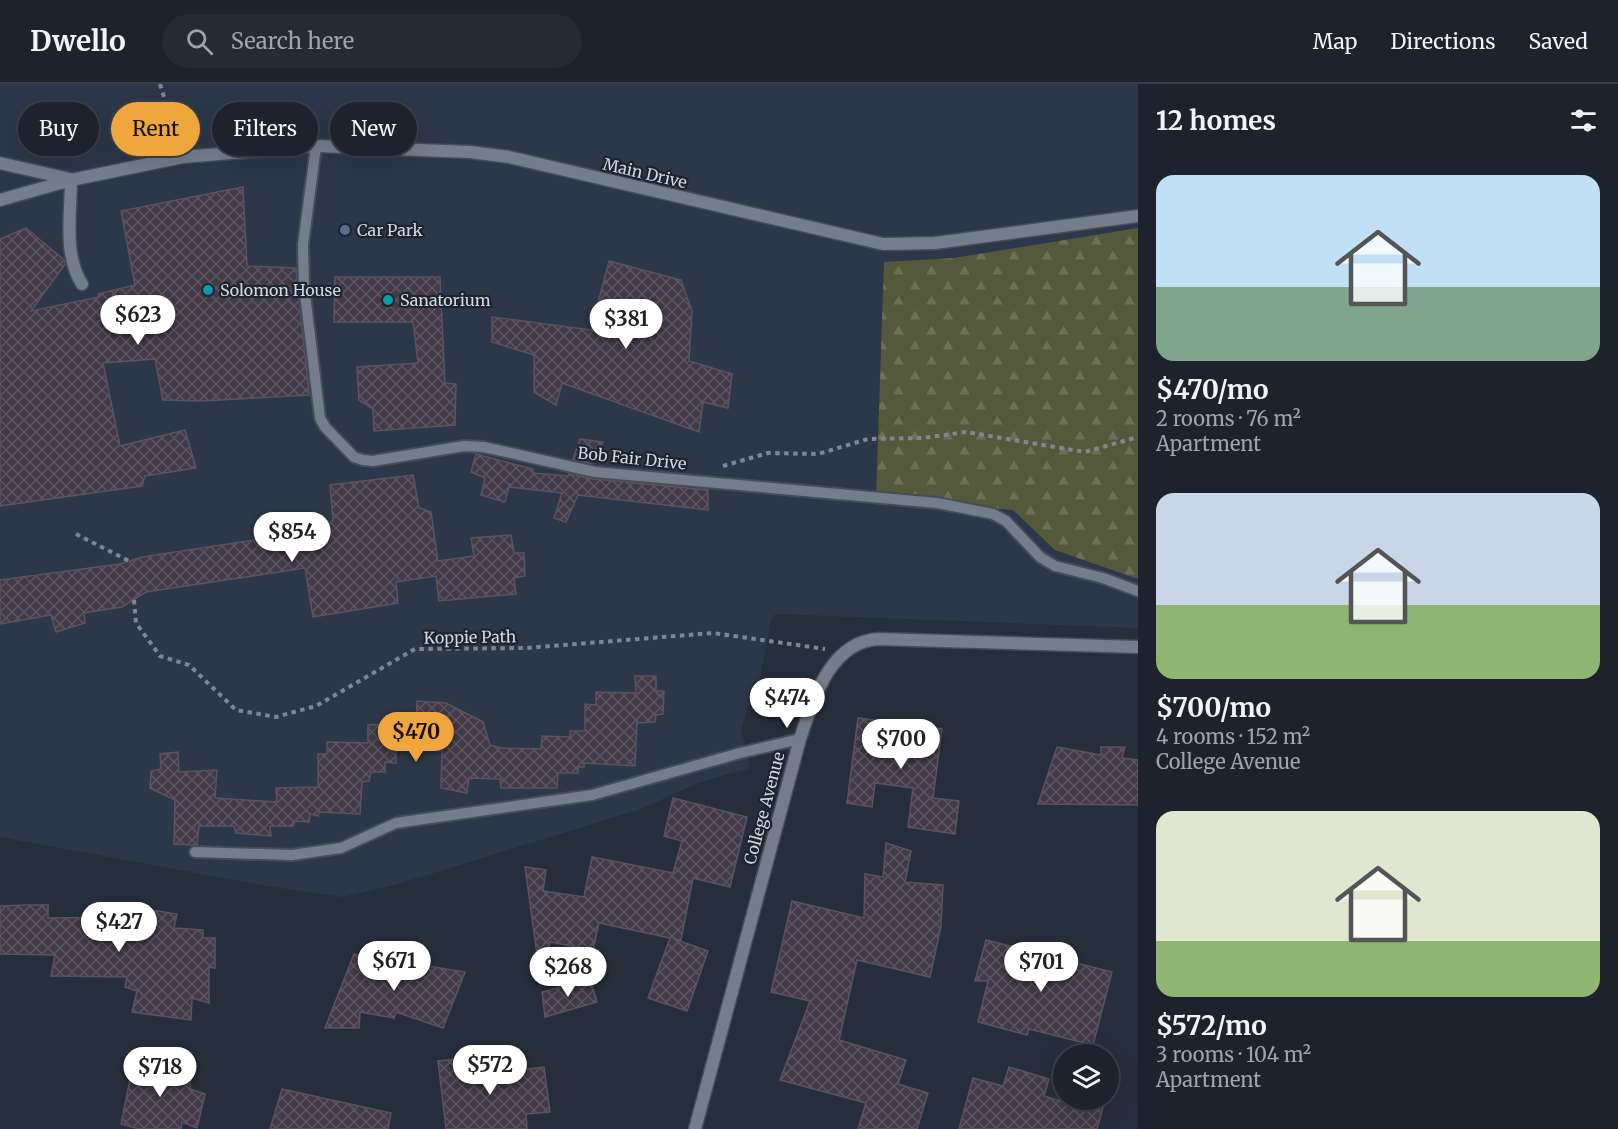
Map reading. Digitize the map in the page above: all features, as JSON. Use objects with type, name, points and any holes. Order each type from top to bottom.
[{"type":"street","name":"Main Drive","points":[[318,146],[470,152],[509,158],[883,244],[935,243],[1138,216]]},
{"type":"street","name":"Main Drive","points":[[0,200],[71,180],[183,157],[212,155]]},
{"type":"street","name":"Main Drive","points":[[0,163],[71,180]]},
{"type":"street","points":[[71,180],[70,253],[76,274],[82,284]]},
{"type":"street","points":[[843,652],[857,642],[879,639],[1138,647]]},
{"type":"street","name":"College Avenue","points":[[695,1129],[800,740],[816,694],[843,652]]},
{"type":"lane","name":"Bob Fair Drive","points":[[315,156],[303,245],[320,418],[325,427],[354,457],[373,461],[464,446],[484,447],[595,472],[937,503],[993,514],[1006,521],[1040,557],[1055,566],[1103,578],[1138,591]]},
{"type":"lane","points":[[195,852],[291,855],[341,848],[396,824],[592,795],[740,753],[800,740]]},
{"type":"path","points":[[160,84],[183,157]]},
{"type":"path","points":[[712,470],[768,453],[818,454],[868,439],[923,438],[966,432],[1085,452],[1138,437]]},
{"type":"path","points":[[76,534],[129,561]]},
{"type":"path","name":"Koppie Path","points":[[134,600],[136,623],[160,656],[189,665],[236,710],[276,717],[316,706],[415,650],[526,648],[713,633],[843,652]]},
{"type":"shaded area","points":[[0,84],[1138,84],[1138,628],[776,614],[772,617],[770,624],[757,695],[748,708],[741,730],[750,768],[698,783],[641,809],[395,885],[342,897],[267,886],[0,837]]},
{"type":"green space","points":[[1138,228],[1138,579],[1055,550],[1013,510],[876,498],[884,262],[954,258]]},
{"type":"building","points":[[243,187],[247,266],[296,268],[309,395],[202,401],[163,400],[155,359],[103,363],[120,446],[185,430],[196,468],[145,476],[142,486],[0,506],[0,239],[26,228],[64,260],[65,264],[31,311],[99,297],[98,294],[135,285],[121,211]]},
{"type":"building","points":[[609,261],[681,280],[692,311],[689,361],[732,374],[728,408],[703,402],[699,432],[562,383],[556,405],[534,392],[534,355],[492,342],[492,317],[591,330]]},
{"type":"building","points":[[335,277],[440,277],[445,383],[456,384],[455,425],[374,431],[373,409],[359,400],[357,367],[418,363],[413,322],[334,322]]},
{"type":"building","points":[[580,439],[603,442],[592,464],[573,459]]},
{"type":"building","points":[[476,454],[533,469],[533,473],[568,476],[569,474],[594,479],[708,490],[708,510],[578,495],[566,522],[554,518],[562,493],[510,487],[510,483],[505,502],[481,495],[485,478],[471,472]]},
{"type":"building","points":[[413,475],[419,508],[431,512],[438,561],[474,556],[471,538],[511,535],[514,553],[524,553],[525,576],[514,578],[516,594],[439,601],[436,576],[396,582],[398,603],[313,617],[305,568],[146,592],[122,607],[84,613],[85,623],[56,632],[51,615],[0,624],[0,580],[120,564],[142,557],[320,530],[333,520],[330,485]]},
{"type":"building","points":[[635,676],[656,676],[656,691],[664,691],[663,714],[656,715],[655,722],[637,723],[635,766],[584,763],[584,767],[578,767],[578,773],[558,773],[557,788],[501,788],[500,779],[469,778],[467,793],[441,788],[442,751],[396,748],[396,763],[385,762],[385,772],[371,772],[369,781],[362,782],[360,814],[319,812],[318,816],[310,814],[309,822],[295,821],[293,826],[270,826],[271,836],[236,833],[234,826],[199,826],[197,845],[193,845],[174,844],[175,800],[150,788],[151,771],[161,769],[160,754],[178,752],[179,772],[217,770],[215,798],[277,802],[276,788],[318,787],[318,754],[327,754],[327,742],[368,743],[368,725],[416,723],[417,701],[446,703],[483,722],[490,745],[502,748],[541,749],[542,736],[570,737],[570,731],[585,731],[585,704],[596,705],[596,692],[636,693]]},
{"type":"building","points":[[858,718],[942,729],[933,798],[959,801],[955,834],[908,827],[913,788],[875,783],[872,807],[847,803]]},
{"type":"building","points":[[1057,747],[1101,755],[1101,747],[1125,747],[1122,758],[1138,760],[1138,805],[1038,804]]},
{"type":"building","points":[[673,798],[747,817],[730,887],[693,878],[681,940],[674,939],[708,951],[687,1011],[648,998],[670,938],[599,923],[593,950],[550,942],[545,976],[540,976],[525,867],[546,870],[543,891],[584,897],[592,857],[673,873],[682,841],[664,836]]},
{"type":"building","points":[[886,843],[911,851],[905,882],[943,885],[941,926],[930,977],[857,960],[839,1040],[906,1060],[898,1084],[928,1093],[917,1129],[858,1129],[866,1103],[780,1080],[810,1001],[771,992],[792,901],[864,918],[865,874],[883,877]]},
{"type":"building","points":[[48,905],[48,918],[124,917],[127,906],[177,914],[174,928],[203,930],[203,938],[215,938],[215,968],[209,967],[209,1003],[192,998],[191,1020],[132,1012],[137,991],[125,987],[127,977],[51,976],[55,955],[0,954],[0,906]]},
{"type":"building","points":[[986,940],[1112,972],[1093,1044],[1029,1029],[1027,1035],[978,1022],[988,981],[975,981]]},
{"type":"building","points":[[354,954],[465,972],[443,1028],[396,1012],[394,1018],[360,1012],[359,1028],[325,1028]]},
{"type":"building","points":[[590,979],[597,1002],[545,1017],[542,992]]},
{"type":"building","points":[[135,1055],[191,1075],[190,1089],[205,1094],[197,1128],[182,1122],[181,1129],[139,1129],[121,1124]]},
{"type":"building","points":[[479,1057],[481,1075],[544,1067],[550,1112],[526,1114],[527,1129],[446,1129],[438,1061]]},
{"type":"building","points":[[1009,1067],[1049,1079],[1044,1096],[1053,1099],[1053,1110],[1102,1110],[1097,1129],[959,1129],[973,1078],[1003,1086]]},
{"type":"building","points":[[282,1089],[391,1113],[388,1129],[270,1129]]},
{"type":"place","name":"Car Park","points":[[345,230]]},
{"type":"place","name":"Solomon House","points":[[208,290]]},
{"type":"place","name":"Sanatorium","points":[[388,300]]}]
